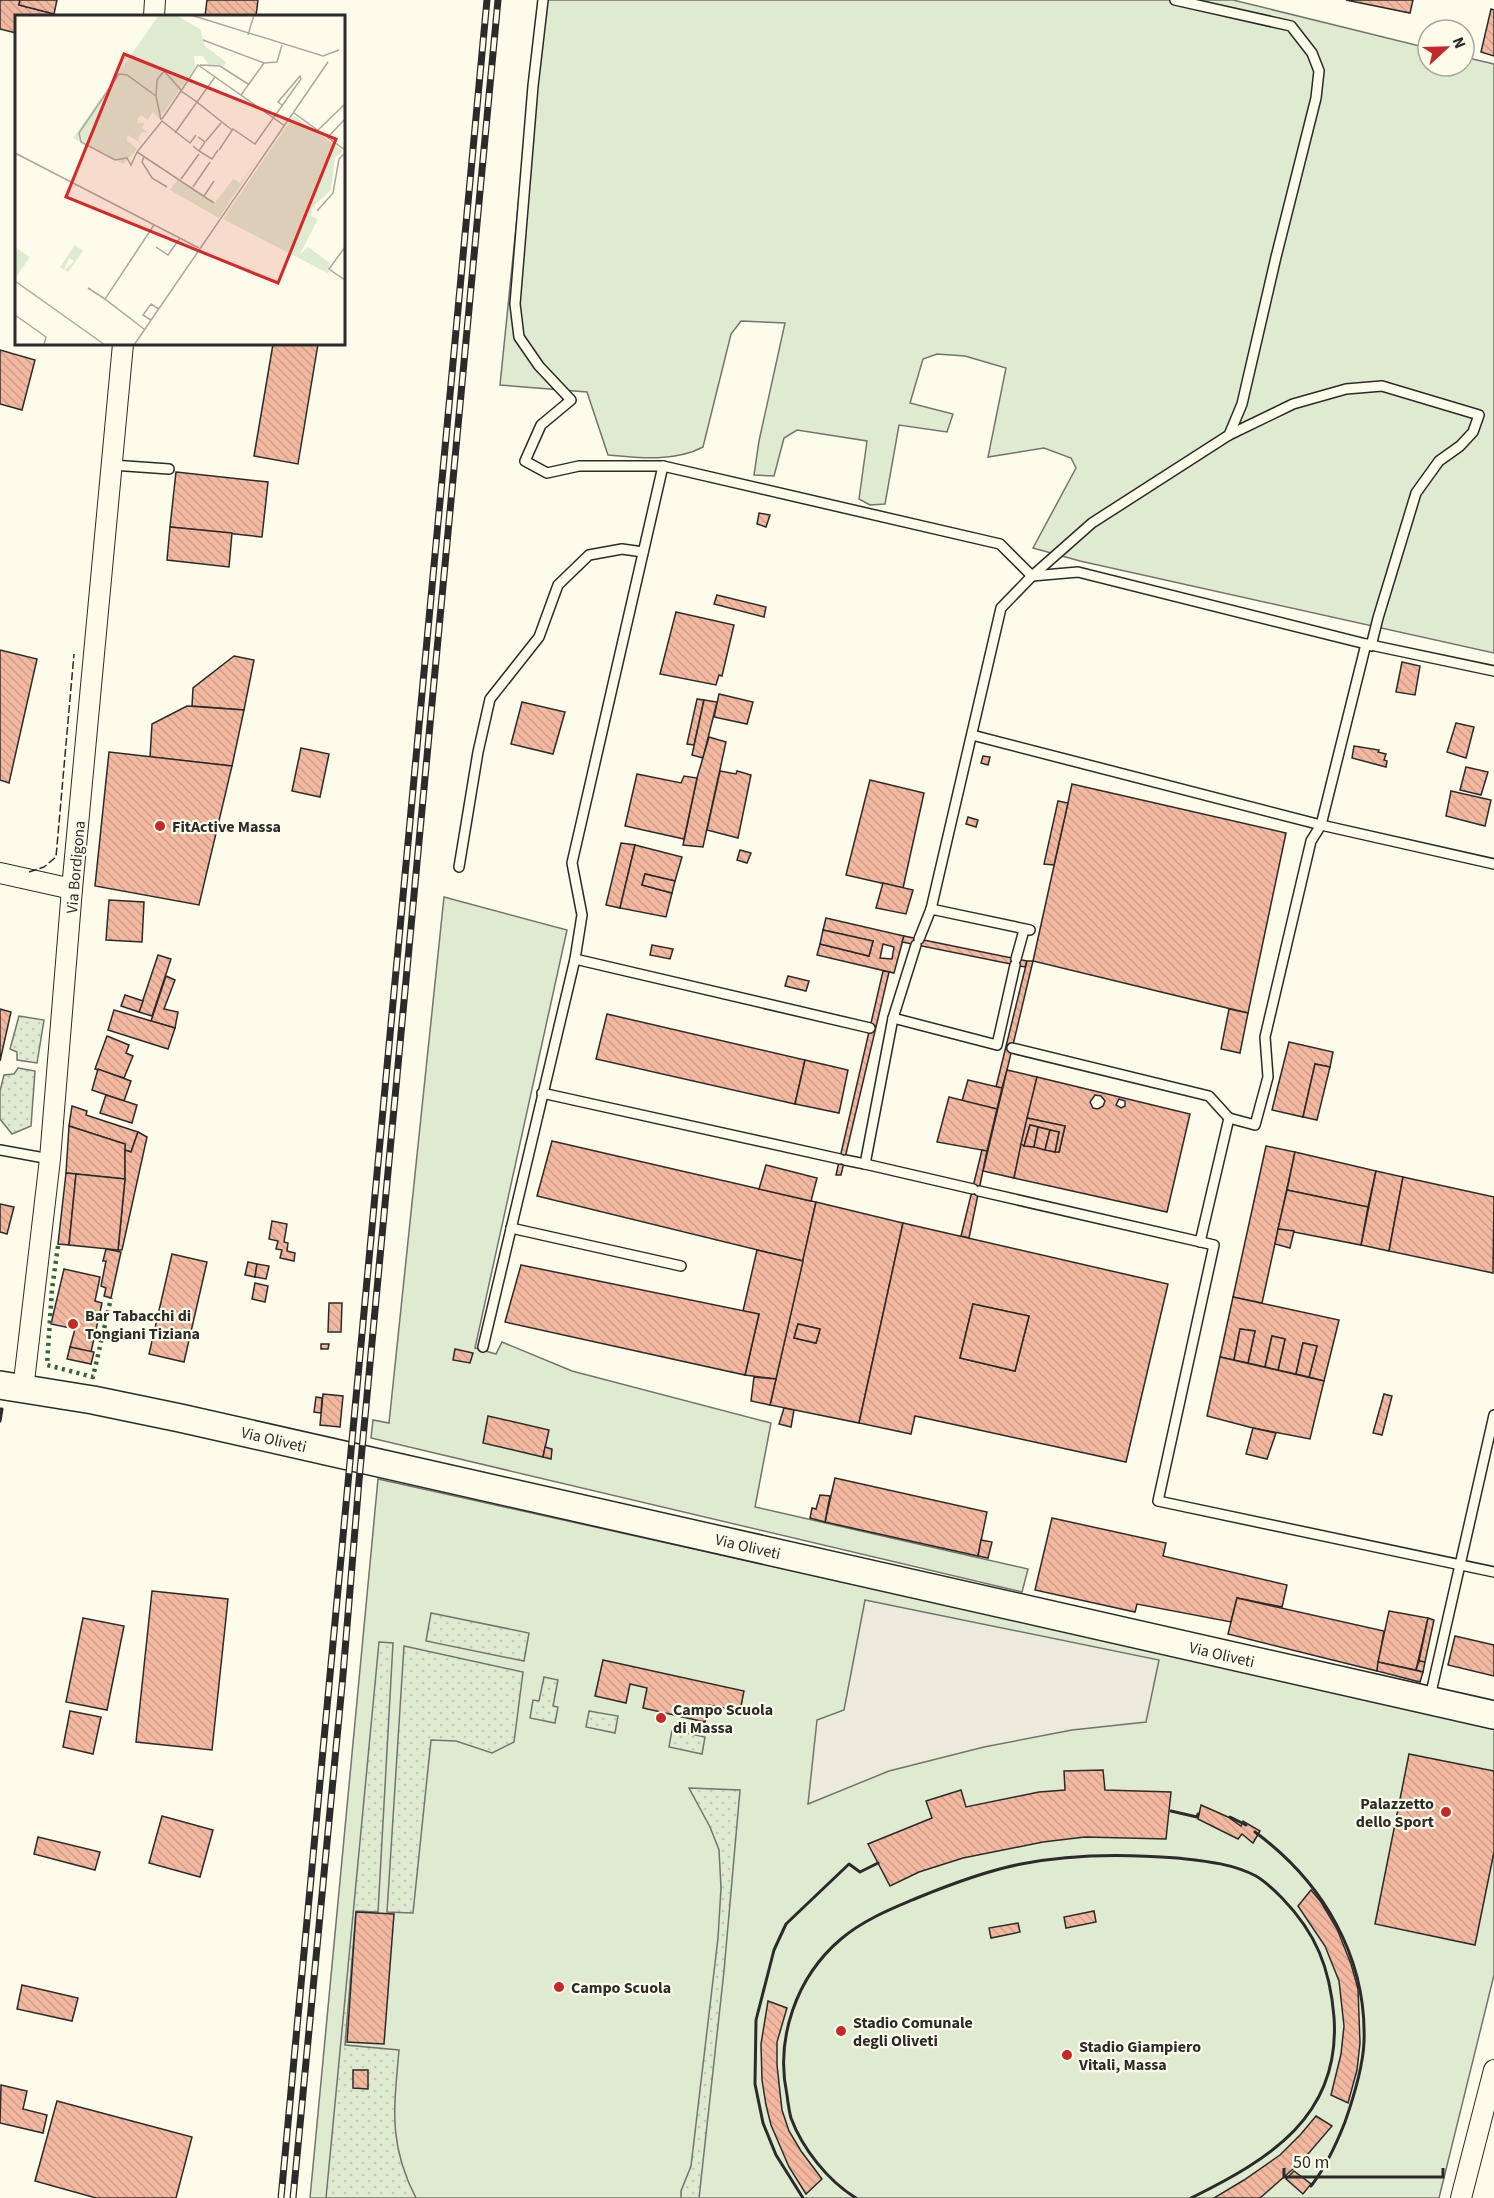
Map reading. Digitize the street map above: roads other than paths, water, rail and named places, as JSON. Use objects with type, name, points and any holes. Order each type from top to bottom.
[{"type":"main road","name":"Via Oliveti","points":[[11,1388],[93,1400],[180,1418],[1494,1715]]},
{"type":"street","points":[[154,15],[155,0]]},
{"type":"street","name":"Via Bordigona","points":[[11,1388],[50,1159],[72,889],[123,345]]},
{"type":"street","points":[[0,873],[72,889]]},
{"type":"street","points":[[1461,2198],[1487,2121],[1494,2070]]},
{"type":"lane","points":[[543,0],[533,86],[515,304],[519,338],[539,366],[571,400],[541,425],[525,461],[547,473],[579,466],[663,466],[1000,544],[1032,576],[1078,572],[1369,645],[1494,671]]},
{"type":"lane","points":[[1174,0],[1291,26],[1312,53],[1319,71],[1316,98],[1275,257],[1242,404],[1229,435]]},
{"type":"lane","points":[[865,1164],[893,1018],[931,909],[1001,608],[1032,576],[1092,523],[1229,435],[1293,404],[1355,388],[1382,386],[1479,415],[1473,432],[1460,446],[1439,461],[1416,493],[1369,645],[1321,825],[1311,841],[1265,1037],[1268,1077],[1255,1125],[1229,1118],[1209,1096],[893,1018]]},
{"type":"lane","points":[[112,465],[169,469]]},
{"type":"lane","points":[[483,1347],[575,959],[582,915],[572,863],[663,466]]},
{"type":"lane","points":[[459,867],[478,752],[490,699],[539,637],[558,585],[589,555],[622,549],[643,552]]},
{"type":"lane","points":[[972,735],[1321,825],[1494,864]]},
{"type":"lane","points":[[931,909],[1027,930],[1015,962],[1005,1047]]},
{"type":"lane","points":[[575,959],[890,1033]]},
{"type":"lane","points":[[542,1093],[865,1164],[1214,1245],[1158,1501],[1494,1572]]},
{"type":"lane","points":[[1200,1242],[1229,1118]]},
{"type":"lane","points":[[0,1150],[50,1159]]},
{"type":"lane","points":[[511,1228],[681,1266]]},
{"type":"lane","points":[[1429,1701],[1494,1415]]},
{"type":"railway","points":[[281,2198],[487,0]]},
{"type":"railway","points":[[293,2198],[498,0]]},
{"type":"place","name":"FitActive Massa","points":[[160,826]]},
{"type":"place","name":"Bar Tabacchi di Tongiani Tiziana","points":[[73,1324]]},
{"type":"place","name":"Campo Scuola di Massa","points":[[661,1718]]},
{"type":"place","name":"Palazzetto dello Sport","points":[[1446,1812]]},
{"type":"place","name":"Campo Scuola","points":[[559,1987]]},
{"type":"place","name":"Stadio Comunale degli Oliveti","points":[[841,2031]]},
{"type":"place","name":"Stadio Giampiero Vitali, Massa","points":[[1067,2055]]}]
